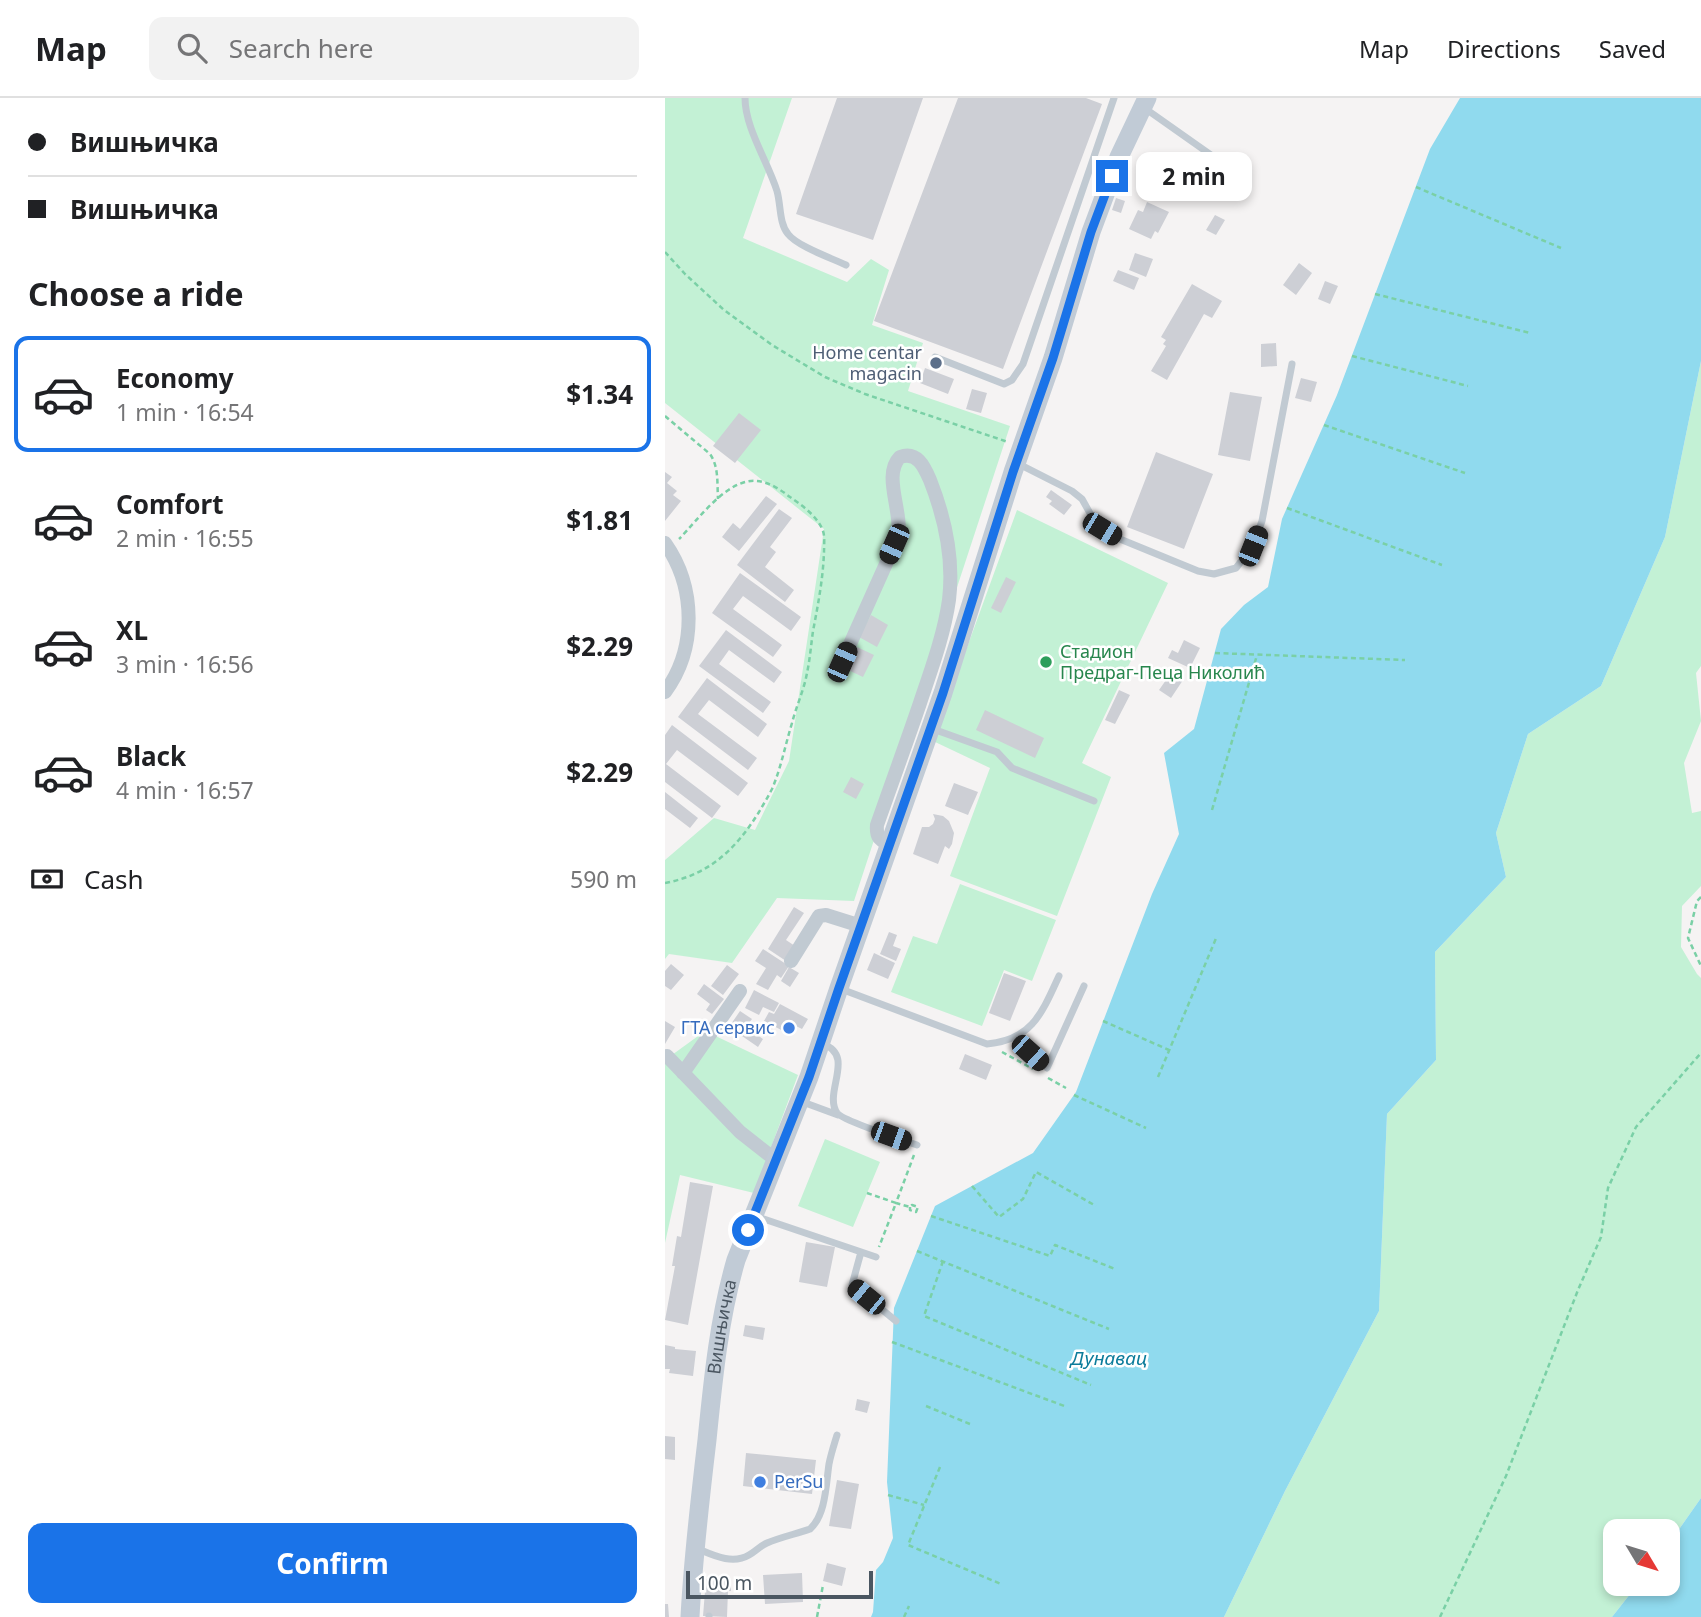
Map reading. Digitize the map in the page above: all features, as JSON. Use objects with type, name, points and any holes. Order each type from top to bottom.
[{"type":"street","name":"Вишњичка","points":[[702,1617],[695,1582],[695,1548],[721,1323],[734,1266],[800,1101],[946,684],[1098,212],[1145,103]]},
{"type":"street","points":[[842,662],[898,537],[893,466],[900,457],[911,455],[917,458],[926,471],[941,510],[948,541],[950,585],[947,612],[930,674],[877,825],[879,839],[889,845]]},
{"type":"street","points":[[665,692],[675,677],[684,653],[689,617],[682,574],[667,546]]},
{"type":"street","points":[[791,961],[819,916],[826,915],[862,926]]},
{"type":"street","points":[[683,1073],[740,991]]},
{"type":"street","points":[[667,1055],[740,1132],[768,1154],[778,1158]]},
{"type":"lane","points":[[745,98],[747,117],[776,189],[784,228],[789,236],[798,242],[846,265]]},
{"type":"lane","points":[[935,357],[1004,384],[1012,380],[1023,364],[1114,98]]},
{"type":"lane","points":[[1145,103],[1248,181]]},
{"type":"lane","points":[[1019,455],[1082,499],[1095,524],[1115,537],[1198,571],[1214,574],[1236,568],[1253,546],[1262,521],[1292,364]]},
{"type":"lane","points":[[930,727],[997,752],[1012,768],[1094,801]]},
{"type":"lane","points":[[839,988],[987,1044],[1014,1038],[1025,1032],[1044,1009],[1059,976]]},
{"type":"lane","points":[[1014,1038],[1047,1068],[1084,986]]},
{"type":"lane","points":[[820,1043],[830,1047],[837,1059],[834,1105],[842,1117]]},
{"type":"lane","points":[[800,1101],[917,1145]]},
{"type":"lane","points":[[754,1216],[876,1257]]},
{"type":"lane","points":[[861,1252],[852,1284],[896,1321]]},
{"type":"lane","points":[[695,1548],[730,1560],[740,1559],[759,1546],[810,1529],[819,1514],[837,1436]]},
{"type":"path","points":[[1416,187],[1561,248]]},
{"type":"path","points":[[665,252],[724,310],[772,345],[825,377],[1019,455]]},
{"type":"path","points":[[1375,294],[1529,333]]},
{"type":"path","points":[[1352,356],[1468,386]]},
{"type":"path","points":[[665,416],[715,461],[718,499]]},
{"type":"path","points":[[1324,425],[1465,473]]},
{"type":"path","points":[[665,883],[699,873],[725,856],[751,824],[771,792],[807,676],[824,553],[823,531],[809,512],[782,491],[756,481],[738,485],[718,499],[667,546]]},
{"type":"path","points":[[1286,508],[1442,565]]},
{"type":"path","points":[[1215,653],[1405,660]]},
{"type":"path","points":[[1212,810],[1257,655]]},
{"type":"path","points":[[1701,897],[1697,901],[1688,938],[1701,966]]},
{"type":"path","points":[[1158,1077],[1216,936]]},
{"type":"path","points":[[1103,1021],[1169,1050]]},
{"type":"path","points":[[987,1044],[1032,1069]]},
{"type":"path","points":[[1440,1617],[1506,1476],[1601,1237],[1608,1188],[1636,1127],[1701,1053]]},
{"type":"path","points":[[1044,1075],[1066,1088]]},
{"type":"path","points":[[1074,1096],[1146,1128]]},
{"type":"path","points":[[876,1257],[917,1145]]},
{"type":"path","points":[[972,1186],[999,1217],[1023,1199],[1036,1172],[1096,1206]]},
{"type":"path","points":[[867,1193],[910,1208],[915,1214],[918,1205],[912,1205],[910,1208]]},
{"type":"path","points":[[931,1216],[1050,1255],[1055,1245],[1115,1269]]},
{"type":"path","points":[[917,1251],[1109,1329]]},
{"type":"path","points":[[943,1261],[924,1316],[1091,1385]]},
{"type":"path","points":[[891,1342],[1067,1407]]},
{"type":"path","points":[[926,1406],[970,1423]]},
{"type":"path","points":[[940,1467],[908,1545],[1001,1584]]},
{"type":"path","points":[[888,1494],[925,1505]]},
{"type":"path","points":[[817,1617],[823,1585]]},
{"type":"path","points":[[904,1617],[909,1606]]},
{"type":"green space","points":[[665,98],[792,98],[743,238],[847,282],[871,259],[889,270],[872,325],[923,343],[908,391],[1010,426],[854,901],[777,898],[732,963],[669,954],[665,959],[665,860],[714,818],[755,830],[789,761],[824,529],[665,403]]},
{"type":"green space","points":[[1701,361],[1701,666],[1696,673],[1701,721],[1684,763],[1692,813],[1701,811],[1701,886],[1682,906],[1681,947],[1701,978],[1701,1498],[1680,1528],[1680,1519],[1603,1519],[1603,1596],[1629,1596],[1612,1617],[1224,1617],[1285,1491],[1379,1311],[1387,1114],[1436,1060],[1435,952],[1506,877],[1496,833],[1528,734],[1601,686],[1665,537]]},
{"type":"green space","name":"Стадион Предраг-Пеца Николић","points":[[1017,510],[1168,583],[1082,763],[1111,777],[1057,916],[950,876],[990,768],[933,741]]},
{"type":"green space","points":[[960,884],[1056,920],[1032,981],[1004,970],[982,1026],[891,992],[913,936],[937,944]]},
{"type":"green space","points":[[705,1031],[798,1075],[754,1193],[680,1175],[665,1243],[665,1060]]},
{"type":"green space","points":[[825,1139],[880,1162],[853,1227],[798,1206]]},
{"type":"water","name":"Дунавац","points":[[1460,98],[1701,98],[1701,361],[1665,537],[1601,686],[1528,734],[1496,833],[1506,877],[1435,952],[1436,1060],[1387,1114],[1379,1311],[1285,1491],[1224,1617],[871,1617],[876,1570],[883,1562],[893,1538],[887,1482],[894,1308],[935,1206],[1033,1153],[1076,1092],[1152,894],[1179,834],[1164,753],[1194,729],[1221,629],[1244,605],[1268,587],[1282,519],[1337,395],[1430,149]]},
{"type":"water","points":[[1701,1498],[1701,1617],[1612,1617],[1629,1596],[1680,1596],[1680,1528]]},
{"type":"building","points":[[837,98],[923,98],[873,240],[796,214]]},
{"type":"building","points":[[958,98],[1086,98],[1102,104],[1003,369],[874,321]]},
{"type":"building","points":[[1116,198],[1125,201],[1121,213],[1112,210]]},
{"type":"building","points":[[1147,202],[1169,212],[1158,233],[1155,231],[1151,239],[1129,229],[1138,210],[1143,212]]},
{"type":"building","points":[[1215,215],[1225,220],[1216,235],[1206,230]]},
{"type":"building","points":[[1135,253],[1153,259],[1146,277],[1129,270]]},
{"type":"building","points":[[1299,263],[1312,273],[1296,295],[1283,285]]},
{"type":"building","points":[[1118,270],[1139,278],[1134,290],[1113,281]]},
{"type":"building","points":[[1325,281],[1338,286],[1330,304],[1318,299]]},
{"type":"building","points":[[1192,284],[1222,301],[1212,318],[1204,314],[1167,380],[1151,371],[1166,346],[1163,344],[1166,340],[1161,337]]},
{"type":"building","points":[[1276,343],[1277,366],[1261,367],[1261,344]]},
{"type":"building","points":[[925,368],[954,379],[948,394],[920,383]]},
{"type":"building","points":[[1301,378],[1317,382],[1311,402],[1295,398]]},
{"type":"building","points":[[972,389],[987,393],[981,413],[966,409]]},
{"type":"building","points":[[1230,392],[1262,397],[1250,461],[1218,455]]},
{"type":"building","points":[[739,413],[761,430],[735,463],[713,446]]},
{"type":"building","points":[[1156,452],[1213,474],[1184,549],[1127,527]]},
{"type":"building","points":[[665,472],[672,477],[667,483],[677,491],[673,495],[681,501],[665,521]]},
{"type":"building","points":[[1051,490],[1072,505],[1064,515],[1049,504],[1052,501],[1046,497]]},
{"type":"building","points":[[766,496],[777,504],[739,551],[722,537],[733,523],[740,529]]},
{"type":"building","points":[[779,509],[792,518],[770,547],[776,552],[765,567],[794,590],[785,602],[737,565]]},
{"type":"building","points":[[740,573],[801,617],[791,631],[743,596],[733,609],[782,645],[773,657],[712,613]]},
{"type":"building","points":[[1006,577],[1016,582],[1001,613],[991,608]]},
{"type":"building","points":[[871,615],[888,625],[877,647],[859,637]]},
{"type":"building","points":[[726,630],[782,672],[774,683],[729,650],[719,664],[771,702],[763,713],[699,666]]},
{"type":"building","points":[[1184,640],[1200,648],[1190,668],[1168,658],[1172,650],[1178,653]]},
{"type":"building","points":[[857,647],[874,655],[863,677],[846,669]]},
{"type":"building","points":[[1171,673],[1183,680],[1171,698],[1159,690]]},
{"type":"building","points":[[707,678],[767,724],[758,737],[709,700],[698,714],[757,758],[748,770],[678,717]]},
{"type":"building","points":[[1119,690],[1130,695],[1115,724],[1105,720]]},
{"type":"building","points":[[985,710],[1044,738],[1035,758],[976,730]]},
{"type":"building","points":[[672,725],[748,783],[738,796],[677,750],[666,764],[721,806],[712,818],[665,782],[665,735]]},
{"type":"building","points":[[851,777],[864,784],[856,799],[843,792]]},
{"type":"building","points":[[954,783],[978,792],[968,815],[945,806]]},
{"type":"building","points":[[665,792],[698,818],[690,828],[665,809]]},
{"type":"building","points":[[933,814],[943,816],[949,821],[954,833],[952,844],[949,849],[945,846],[938,864],[913,854],[922,827],[933,824]]},
{"type":"building","points":[[794,907],[804,913],[786,940],[795,946],[786,961],[768,949]]},
{"type":"building","points":[[889,932],[897,935],[893,946],[901,949],[896,961],[880,954]]},
{"type":"building","points":[[763,949],[789,966],[781,978],[777,975],[768,990],[756,984],[766,968],[755,961]]},
{"type":"building","points":[[874,953],[895,963],[888,979],[867,970]]},
{"type":"building","points":[[671,964],[684,975],[671,990],[665,986],[665,971]]},
{"type":"building","points":[[727,965],[739,974],[723,995],[711,986]]},
{"type":"building","points":[[789,967],[799,973],[790,987],[781,981]]},
{"type":"building","points":[[1004,973],[1026,981],[1010,1021],[989,1013]]},
{"type":"building","points":[[704,984],[724,999],[712,1014],[706,1010],[710,1004],[697,994]]},
{"type":"building","points":[[754,990],[779,1003],[774,1012],[763,1007],[759,1015],[745,1008]]},
{"type":"building","points":[[780,1004],[808,1019],[802,1029],[794,1025],[789,1034],[764,1021],[769,1012],[774,1014]]},
{"type":"building","points":[[740,1011],[752,1019],[746,1027],[763,1039],[758,1047],[729,1027]]},
{"type":"building","points":[[665,1021],[675,1027],[665,1044]]},
{"type":"building","points":[[965,1054],[992,1065],[986,1080],[959,1069]]},
{"type":"building","points":[[690,1182],[713,1186],[688,1325],[665,1320],[675,1266],[672,1266],[677,1236],[681,1237]]},
{"type":"building","points":[[806,1242],[835,1247],[827,1287],[799,1282]]},
{"type":"building","points":[[745,1325],[765,1328],[763,1340],[743,1336]]},
{"type":"building","points":[[665,1345],[696,1351],[693,1376],[669,1373],[670,1369],[665,1369]]},
{"type":"building","points":[[857,1399],[870,1402],[867,1413],[855,1410]]},
{"type":"building","points":[[665,1436],[675,1437],[675,1460],[665,1459]]},
{"type":"building","points":[[746,1453],[816,1460],[812,1494],[743,1486]]},
{"type":"building","points":[[837,1480],[859,1484],[851,1529],[829,1526]]},
{"type":"building","points":[[827,1563],[846,1568],[842,1586],[823,1581]]},
{"type":"building","points":[[802,1573],[803,1602],[765,1604],[763,1575]]},
{"type":"building","points":[[706,1579],[731,1581],[727,1617],[703,1616]]},
{"type":"building","points":[[665,1604],[668,1604],[669,1617],[665,1617]]},
{"type":"place","name":"Home centar magacin","points":[[936,363]]},
{"type":"place","name":"Стадион Предраг-Пеца Николић","points":[[1046,662]]},
{"type":"place","name":"ГТА сервис","points":[[789,1028]]},
{"type":"place","name":"PerSu","points":[[760,1482]]},
{"type":"route","points":[[748,1230],[809,1077],[943,693],[1013,472],[1053,358],[1091,232],[1112,176]]}]
